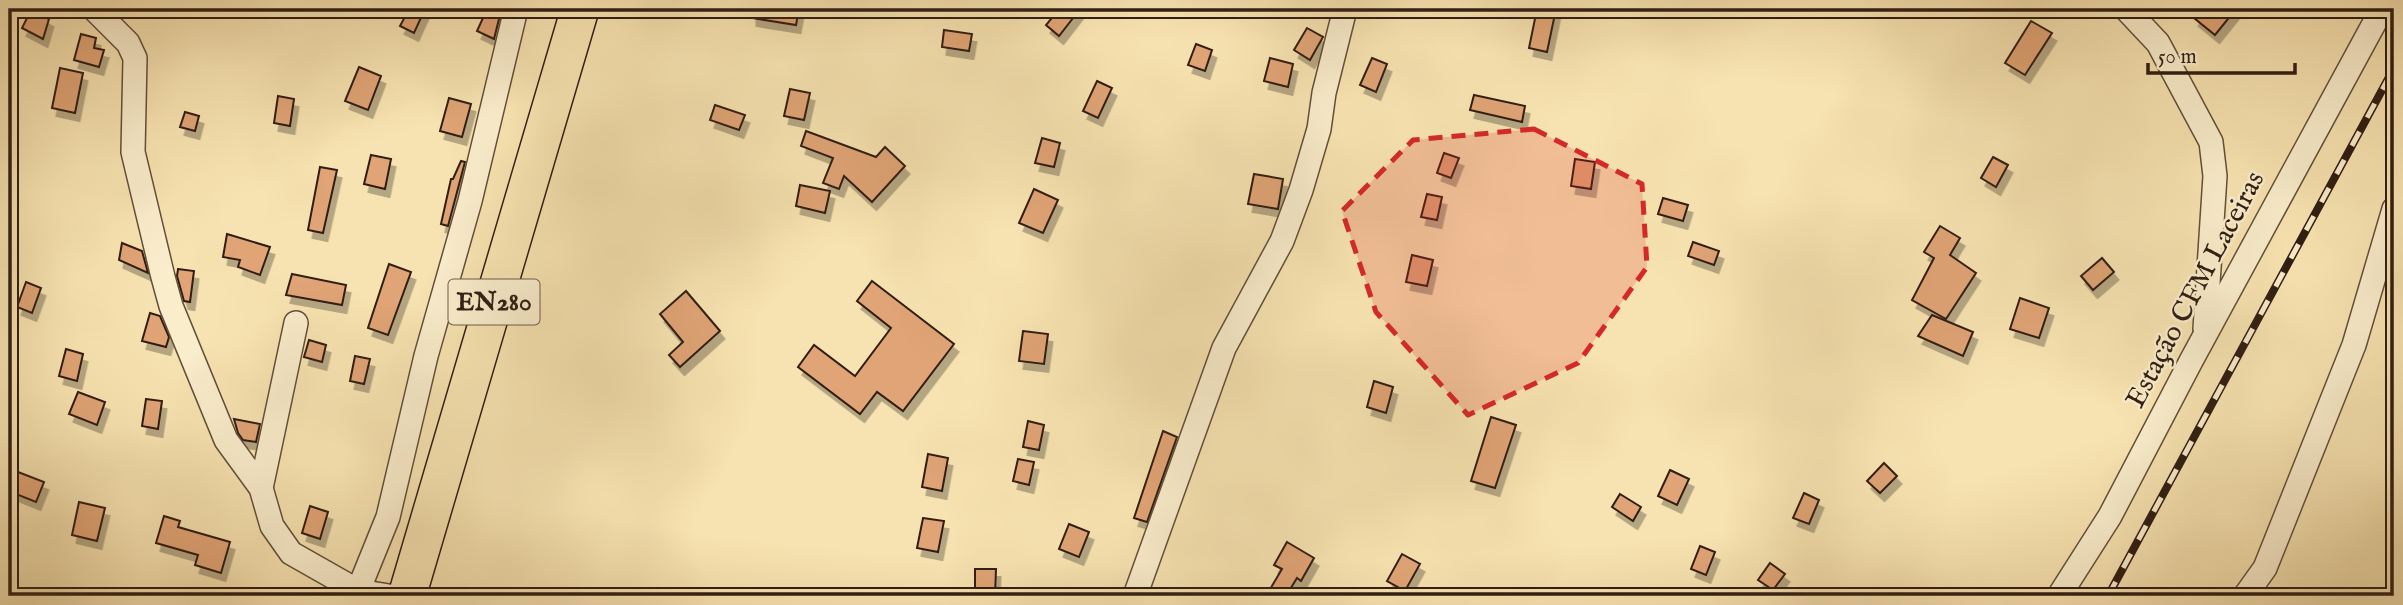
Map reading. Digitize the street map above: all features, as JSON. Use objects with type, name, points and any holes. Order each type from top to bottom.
[{"type":"main road","name":"EN280","points":[[407,596],[580,9]]},
{"type":"street","points":[[94,9],[128,43],[135,58],[134,152],[171,306],[226,440],[261,488],[272,526],[290,553],[358,591],[390,596]]},
{"type":"street","points":[[358,591],[388,517],[426,356],[470,201],[516,9]]},
{"type":"street","points":[[1135,596],[1224,348],[1270,264],[1301,190],[1319,129],[1324,93],[1345,9]]},
{"type":"street","points":[[2126,9],[2158,43],[2211,142],[2215,176],[2205,334]]},
{"type":"street","name":"Estação CFM Laceiras","points":[[2059,596],[2110,516],[2205,334],[2382,9]]},
{"type":"street","points":[[2245,596],[2265,568],[2354,345],[2394,209]]},
{"type":"street","points":[[261,488],[296,323]]},
{"type":"highlighted area","points":[[1534,129],[1642,184],[1647,267],[1578,363],[1468,415],[1376,312],[1342,211],[1413,140]]},
{"type":"building","points":[[409,9],[425,9],[414,33],[400,26]]},
{"type":"building","points":[[487,9],[500,15],[494,39],[477,31]]},
{"type":"building","points":[[752,9],[799,9],[796,25],[752,18]]},
{"type":"building","points":[[1059,9],[1080,9],[1059,36],[1046,25]]},
{"type":"building","points":[[1537,9],[1556,9],[1547,52],[1529,48]]},
{"type":"building","points":[[2201,9],[2236,9],[2215,35],[2194,18]]},
{"type":"building","points":[[31,10],[49,19],[43,39],[22,28]]},
{"type":"building","points":[[2031,21],[2052,33],[2025,75],[2005,63]]},
{"type":"building","points":[[1307,28],[1323,37],[1310,60],[1294,50]]},
{"type":"building","points":[[944,30],[972,34],[969,51],[942,47]]},
{"type":"building","points":[[81,34],[96,38],[94,48],[104,50],[99,67],[74,60]]},
{"type":"building","points":[[1196,44],[1212,50],[1205,71],[1188,65]]},
{"type":"building","points":[[1270,58],[1293,64],[1288,87],[1264,81]]},
{"type":"building","points":[[1372,58],[1387,64],[1376,92],[1360,85]]},
{"type":"building","points":[[359,67],[381,76],[368,110],[345,101]]},
{"type":"building","points":[[60,68],[83,73],[75,113],[52,108]]},
{"type":"building","points":[[1097,81],[1112,88],[1098,118],[1083,111]]},
{"type":"building","points":[[790,89],[810,93],[804,120],[784,116]]},
{"type":"building","points":[[1474,95],[1525,106],[1522,122],[1470,110]]},
{"type":"building","points":[[278,96],[294,99],[290,126],[274,123]]},
{"type":"building","points":[[449,98],[471,104],[462,137],[440,131]]},
{"type":"building","points":[[715,105],[745,115],[739,130],[710,120]]},
{"type":"building","points":[[185,112],[199,116],[195,131],[180,127]]},
{"type":"building","points":[[806,131],[876,157],[885,147],[905,166],[872,202],[844,176],[839,189],[823,183],[833,158],[801,146]]},
{"type":"building","points":[[1042,138],[1060,143],[1054,167],[1035,163]]},
{"type":"building","points":[[1444,153],[1459,158],[1451,178],[1437,173]]},
{"type":"building","points":[[371,155],[391,159],[385,189],[364,184]]},
{"type":"building","points":[[1993,157],[2008,165],[1996,187],[1981,178]]},
{"type":"building","points":[[1575,159],[1595,162],[1591,189],[1571,186]]},
{"type":"building","points":[[461,161],[465,162],[448,226],[441,224],[451,179]]},
{"type":"building","points":[[320,167],[337,170],[323,233],[308,230]]},
{"type":"building","points":[[1254,174],[1283,179],[1278,209],[1248,204]]},
{"type":"building","points":[[800,185],[830,191],[825,213],[796,206]]},
{"type":"building","points":[[1034,189],[1058,200],[1043,233],[1019,223]]},
{"type":"building","points":[[1427,194],[1442,197],[1437,220],[1421,217]]},
{"type":"building","points":[[1663,198],[1688,205],[1683,221],[1658,214]]},
{"type":"building","points":[[1940,226],[1960,238],[1950,255],[1976,273],[1946,319],[1912,300],[1934,258],[1924,252]]},
{"type":"building","points":[[227,234],[270,247],[260,275],[238,267],[240,260],[223,257]]},
{"type":"building","points":[[1693,242],[1719,251],[1714,265],[1688,256]]},
{"type":"building","points":[[122,243],[142,251],[148,273],[119,260]]},
{"type":"building","points":[[1412,255],[1433,260],[1427,286],[1406,282]]},
{"type":"building","points":[[2102,258],[2114,272],[2093,290],[2081,276]]},
{"type":"building","points":[[389,264],[411,272],[388,335],[368,328]]},
{"type":"building","points":[[178,269],[194,271],[190,302],[184,301],[177,276]]},
{"type":"building","points":[[292,274],[346,285],[342,305],[286,295]]},
{"type":"building","points":[[872,281],[954,344],[903,411],[877,392],[860,414],[798,367],[814,345],[855,376],[891,328],[857,301]]},
{"type":"building","points":[[26,282],[41,288],[32,313],[17,307]]},
{"type":"building","points":[[686,291],[720,331],[680,367],[669,355],[683,342],[660,314]]},
{"type":"building","points":[[2020,298],[2049,308],[2039,338],[2010,329]]},
{"type":"building","points":[[150,313],[160,316],[169,337],[166,347],[142,341]]},
{"type":"building","points":[[1932,315],[1973,332],[1963,356],[1918,336]]},
{"type":"building","points":[[1023,331],[1048,334],[1044,364],[1019,361]]},
{"type":"building","points":[[309,340],[326,345],[322,362],[304,357]]},
{"type":"building","points":[[66,349],[83,354],[77,381],[59,376]]},
{"type":"building","points":[[355,356],[370,359],[364,384],[350,381]]},
{"type":"building","points":[[1374,381],[1393,387],[1386,413],[1367,407]]},
{"type":"building","points":[[78,392],[105,402],[97,425],[69,414]]},
{"type":"building","points":[[146,399],[162,401],[158,429],[142,426]]},
{"type":"building","points":[[1491,417],[1516,425],[1495,488],[1471,481]]},
{"type":"building","points":[[234,419],[260,424],[256,442],[243,440]]},
{"type":"building","points":[[1028,421],[1044,425],[1039,450],[1023,447]]},
{"type":"building","points":[[1163,431],[1177,437],[1147,522],[1134,518]]},
{"type":"building","points":[[928,454],[948,458],[942,491],[922,487]]},
{"type":"building","points":[[1018,459],[1034,462],[1029,485],[1013,481]]},
{"type":"building","points":[[1884,463],[1897,476],[1880,493],[1867,481]]},
{"type":"building","points":[[1670,470],[1689,479],[1677,505],[1658,496]]},
{"type":"building","points":[[18,472],[44,482],[36,502],[11,492]]},
{"type":"building","points":[[1804,493],[1819,500],[1809,524],[1793,518]]},
{"type":"building","points":[[1620,494],[1641,507],[1633,521],[1612,507]]},
{"type":"building","points":[[79,502],[105,508],[97,541],[72,535]]},
{"type":"building","points":[[310,506],[328,512],[320,539],[302,533]]},
{"type":"building","points":[[164,516],[180,521],[178,527],[230,542],[221,573],[195,565],[198,555],[156,543]]},
{"type":"building","points":[[923,518],[944,521],[938,552],[917,548]]},
{"type":"building","points":[[1069,524],[1089,532],[1079,557],[1059,549]]},
{"type":"building","points":[[1287,542],[1314,558],[1301,581],[1297,578],[1286,596],[1266,596],[1282,569],[1274,565]]},
{"type":"building","points":[[1700,546],[1715,552],[1706,575],[1691,569]]},
{"type":"building","points":[[1402,554],[1420,564],[1405,591],[1387,581]]},
{"type":"building","points":[[1770,563],[1785,574],[1773,590],[1758,580]]},
{"type":"building","points":[[975,569],[996,569],[995,595],[975,595]]},
{"type":"railway","points":[[2108,596],[2394,68]]}]
